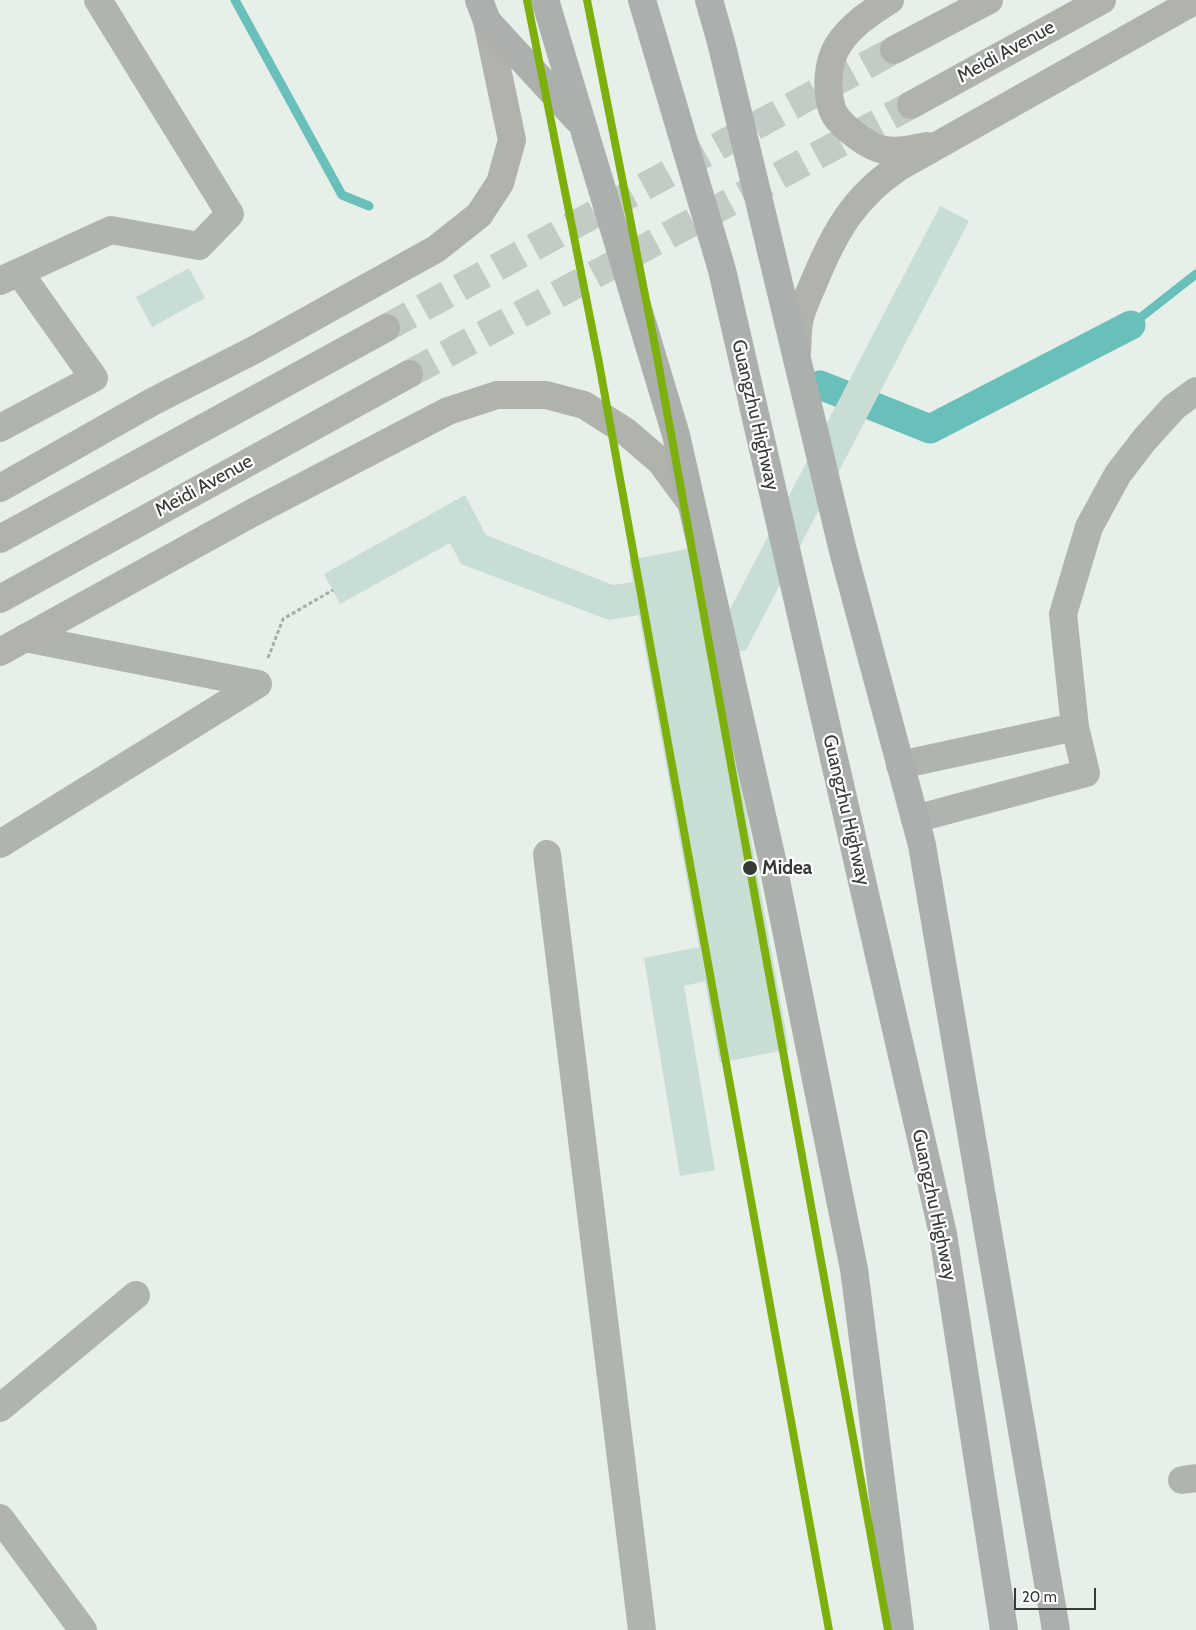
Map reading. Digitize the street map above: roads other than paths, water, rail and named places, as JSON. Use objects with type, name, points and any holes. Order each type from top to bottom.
[{"type":"highway","points":[[545,0],[676,435],[771,855],[854,1270],[900,1630]]},
{"type":"highway","name":"Guangzhu Highway","points":[[642,0],[722,270],[943,1234],[1004,1630]]},
{"type":"highway","points":[[708,0],[724,52],[843,551],[924,855],[1056,1630]]},
{"type":"highway","points":[[483,10],[582,124]]},
{"type":"main road","points":[[889,0],[861,19],[838,46],[828,75],[833,110],[846,127],[867,143],[884,150],[909,150],[950,139]]},
{"type":"main road","points":[[894,50],[989,0]]},
{"type":"main road","name":"Meidi Avenue","points":[[910,105],[1102,0]]},
{"type":"main road","points":[[796,356],[799,318],[836,233],[854,206],[875,183],[899,167],[1196,0]]},
{"type":"main road","points":[[0,488],[152,402],[256,349],[436,248],[479,215],[500,183],[512,140],[483,10]]},
{"type":"main road","points":[[0,539],[386,328]]},
{"type":"main road","name":"Meidi Avenue","points":[[0,599],[409,374]]},
{"type":"main road","points":[[0,652],[252,513],[448,411],[497,395],[546,395],[584,405],[625,431],[660,461],[691,503]]},
{"type":"street","points":[[0,428],[94,378],[10,277],[111,230],[199,246],[230,214],[98,0]]},
{"type":"street","points":[[915,818],[1086,773],[1075,727],[1063,614],[1089,527],[1118,474],[1145,439],[1174,407],[1196,391]]},
{"type":"street","points":[[0,844],[258,684],[25,638]]},
{"type":"street","points":[[900,765],[1075,727]]},
{"type":"street","points":[[548,854],[642,1630]]},
{"type":"street","points":[[0,1408],[136,1295]]},
{"type":"street","points":[[0,1518],[83,1630]]},
{"type":"waterway","points":[[235,0],[342,195],[369,206]]},
{"type":"waterway","points":[[1131,325],[1196,274]]},
{"type":"waterway","points":[[820,385],[930,429],[1131,325]]},
{"type":"tunnel","points":[[386,328],[894,50]]},
{"type":"tunnel","points":[[409,374],[911,105]]},
{"type":"place","name":"Midea","points":[[750,868]]}]
